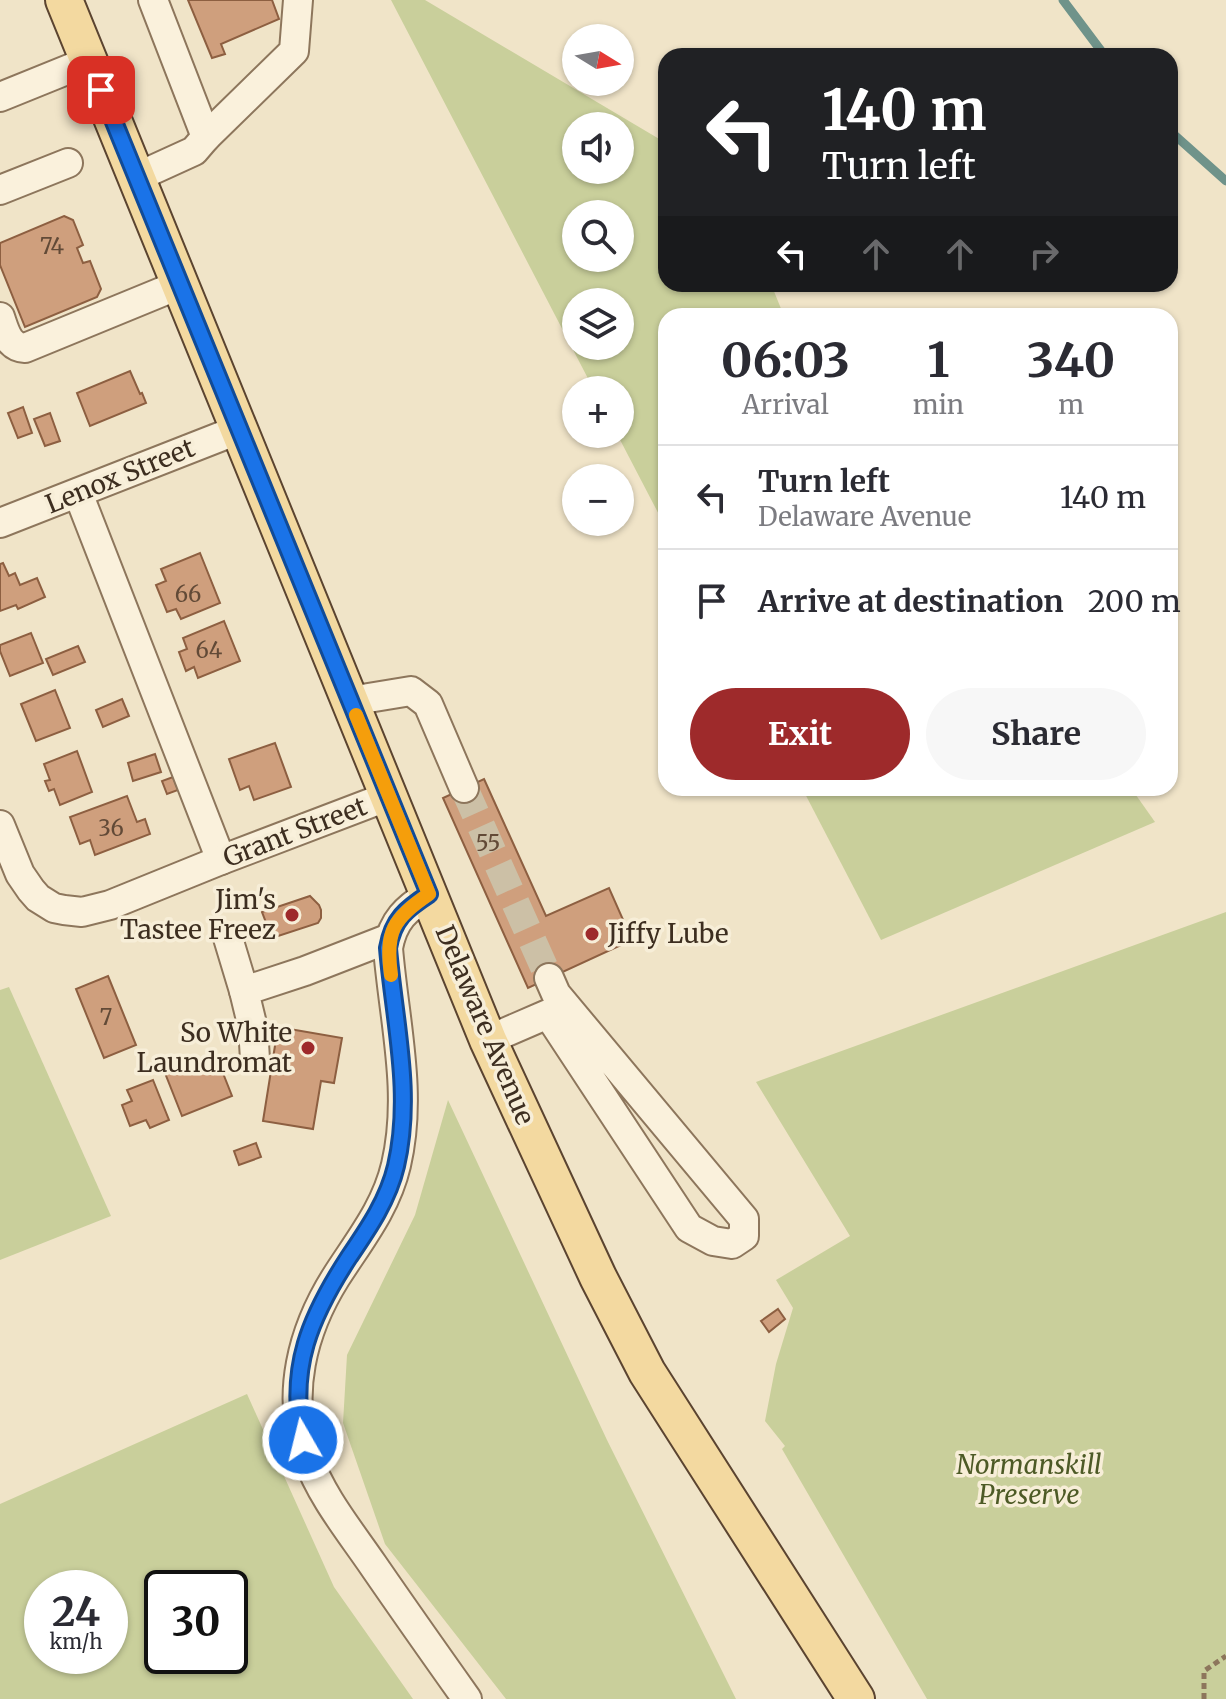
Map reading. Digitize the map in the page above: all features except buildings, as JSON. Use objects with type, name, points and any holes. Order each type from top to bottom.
[{"type":"main road","name":"Delaware Avenue","points":[[64,0],[488,1040],[598,1277],[647,1372],[856,1699]]},
{"type":"street","points":[[153,0],[206,137]]},
{"type":"street","points":[[137,177],[194,151],[294,51],[298,0]]},
{"type":"street","points":[[0,97],[89,61]]},
{"type":"street","points":[[0,190],[68,163]]},
{"type":"street","points":[[0,317],[10,341],[16,347],[25,348],[181,284]]},
{"type":"street","name":"Lenox Street","points":[[0,523],[240,429]]},
{"type":"street","points":[[78,493],[221,860]]},
{"type":"street","points":[[350,701],[411,691],[428,704],[464,788]]},
{"type":"street","name":"Grant Street","points":[[0,825],[20,874],[38,898],[54,908],[72,912],[88,911],[389,796]]},
{"type":"street","points":[[429,894],[401,915],[390,938],[389,959],[403,1091],[403,1120],[396,1165],[378,1211],[327,1292],[307,1335],[298,1377],[298,1412],[307,1456],[331,1505],[467,1699]]},
{"type":"street","points":[[228,938],[253,1028],[255,1059]]},
{"type":"street","points":[[244,991],[390,938]]},
{"type":"street","points":[[488,1040],[548,1014],[689,1228],[713,1241],[732,1244],[744,1236],[744,1219],[556,994],[549,978]]},
{"type":"path","points":[[1204,1699],[1204,1671],[1226,1656]]},
{"type":"green space","points":[[391,0],[425,0],[562,81],[562,96],[587,96],[614,112],[562,112],[562,184],[634,184],[634,124],[658,138],[658,292],[774,292],[781,308],[658,308],[658,513],[624,448],[634,448],[634,376],[587,376],[578,360],[634,360],[634,288],[562,288],[562,329]]},
{"type":"green space","points":[[806,796],[1137,796],[1155,822],[881,940]]},
{"type":"green space","name":"Normanskill Preserve","points":[[1226,912],[1226,1699],[927,1699],[782,1449],[785,1446],[765,1421],[776,1364],[793,1308],[776,1280],[850,1236],[756,1082]]},
{"type":"green space","points":[[9,987],[111,1216],[0,1260],[0,990]]},
{"type":"green space","points":[[448,1100],[607,1440],[736,1699],[506,1699],[385,1544],[343,1423],[347,1355],[415,1215]]},
{"type":"green space","points":[[247,1394],[334,1587],[413,1699],[0,1699],[0,1504]]},
{"type":"waterway","points":[[1063,0],[1099,48]]},
{"type":"waterway","points":[[1178,138],[1226,181]]},
{"type":"tunnel","points":[[464,788],[549,978]]},
{"type":"slow traffic","points":[[356,715],[429,894],[409,907],[395,927],[388,948],[391,975]]},
{"type":"place","name":"Jim's Tastee Freez","points":[[292,915]]},
{"type":"place","name":"Jiffy Lube","points":[[592,934]]},
{"type":"place","name":"So White Laundromat","points":[[308,1048]]},
{"type":"route","points":[[101,90],[429,894],[401,915],[388,948],[403,1080],[403,1120],[396,1165],[378,1211],[327,1292],[307,1335],[297,1387],[303,1440]]}]
